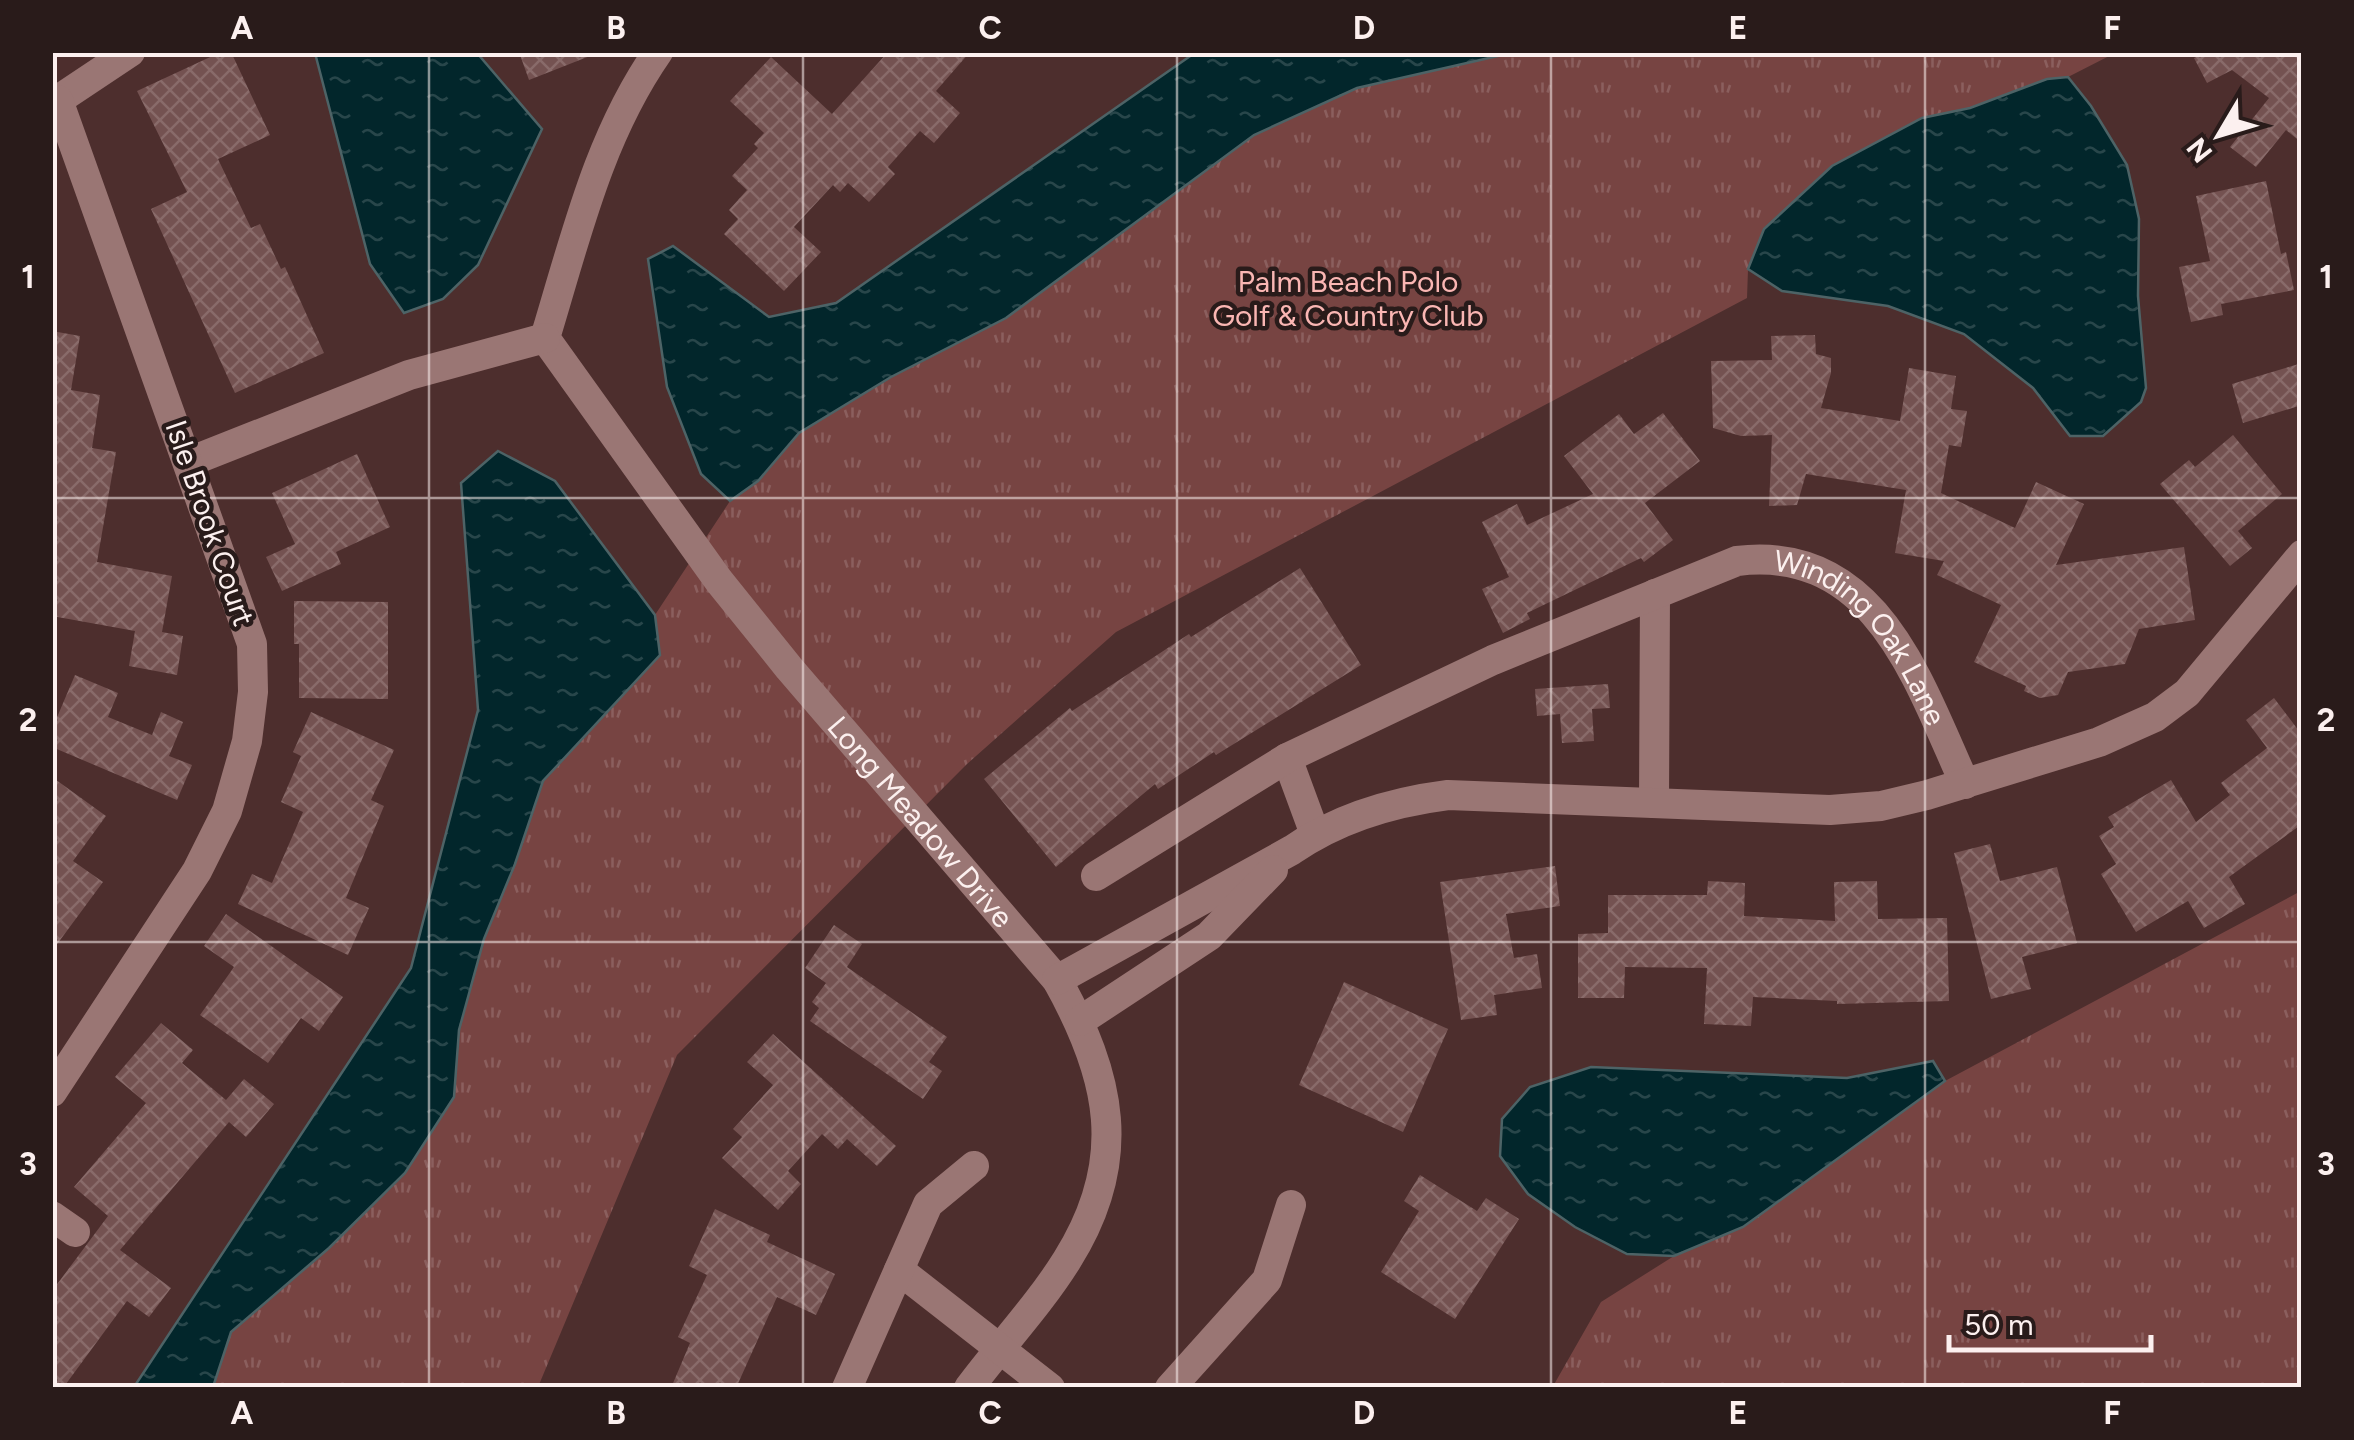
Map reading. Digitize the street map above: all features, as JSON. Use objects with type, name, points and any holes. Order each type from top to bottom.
[{"type":"street","name":"Isle Brook Court","points":[[52,1092],[197,871],[227,811],[242,764],[253,692],[252,644],[190,462],[55,102],[130,52]]},
{"type":"street","points":[[190,462],[410,375],[544,338],[598,164],[614,127],[658,52]]},
{"type":"street","name":"Long Meadow Drive","points":[[544,338],[719,581],[1057,980],[1080,1021],[1100,1074],[1106,1112],[1105,1152],[1098,1190],[1085,1228],[1066,1262],[970,1388]]},
{"type":"street","points":[[1057,980],[1304,842],[1374,810],[1410,800],[1448,795],[1830,810],[1880,806],[2100,742],[2154,716],[2187,693],[2302,555]]},
{"type":"street","name":"Winding Oak Lane","points":[[1096,876],[1287,758],[1493,660],[1737,562],[1756,559],[1811,567],[1844,583],[1883,624],[1923,691],[1966,784]]},
{"type":"street","points":[[1654,803],[1655,594]]},
{"type":"street","points":[[1287,758],[1304,842]]},
{"type":"street","points":[[1080,1021],[1209,936],[1304,842]]},
{"type":"street","points":[[847,1388],[928,1204],[974,1166]]},
{"type":"street","points":[[1170,1388],[1267,1280],[1291,1205]]},
{"type":"street","points":[[899,1270],[1050,1388]]},
{"type":"green space","name":"Palm Beach Polo Golf & Country Club","points":[[1511,53],[2115,53],[2068,77],[2047,79],[1970,108],[1922,118],[1832,166],[1764,229],[1748,269],[1747,298],[1116,632],[967,764],[677,1055],[538,1387],[213,1388],[231,1332],[329,1248],[405,1173],[454,1097],[459,1030],[484,939],[544,781],[660,655],[655,615],[730,501],[758,481],[799,433],[891,377],[1006,318],[1254,135],[1357,88]]},
{"type":"green space","points":[[2301,891],[2301,1387],[1552,1388],[1601,1302],[1674,1256],[1743,1227],[1945,1081]]},
{"type":"water","points":[[1196,52],[1511,53],[1357,88],[1254,135],[1006,318],[891,377],[799,433],[758,481],[730,501],[701,474],[667,387],[648,259],[673,246],[769,317],[836,303]]},
{"type":"water","points":[[315,53],[477,53],[542,129],[478,265],[443,299],[404,313],[370,264]]},
{"type":"water","points":[[2068,77],[2127,165],[2139,219],[2138,296],[2146,388],[2141,402],[2103,436],[2070,436],[2033,388],[1964,334],[1888,306],[1782,291],[1748,269],[1764,229],[1832,166],[1922,118],[1970,108],[2047,79]]},
{"type":"water","points":[[498,451],[555,481],[655,615],[660,655],[543,781],[484,939],[459,1030],[454,1097],[405,1173],[329,1248],[231,1332],[213,1387],[134,1387],[411,968],[478,710],[461,483]]},
{"type":"water","points":[[1933,1061],[1945,1081],[1743,1227],[1674,1256],[1627,1254],[1575,1227],[1528,1194],[1500,1156],[1502,1119],[1530,1087],[1591,1067],[1847,1078]]},
{"type":"building","points":[[221,52],[231,52],[270,135],[218,159],[251,228],[260,224],[281,269],[285,267],[324,353],[235,393],[151,209],[187,192],[137,91]]},
{"type":"building","points":[[519,52],[595,52],[595,54],[529,80]]},
{"type":"building","points":[[888,52],[970,52],[936,91],[960,113],[934,143],[920,131],[888,167],[895,174],[869,202],[848,183],[840,192],[833,185],[794,227],[821,252],[784,291],[724,234],[738,219],[729,210],[747,190],[732,176],[758,148],[754,144],[764,133],[730,101],[771,57],[832,114]]},
{"type":"building","points":[[2206,52],[2302,52],[2302,143],[2286,130],[2256,167],[2230,147],[2269,98],[2232,70],[2207,83],[2194,58]]},
{"type":"building","points":[[2266,181],[2281,254],[2286,252],[2294,290],[2221,304],[2223,315],[2191,322],[2179,267],[2210,261],[2196,196]]},
{"type":"building","points":[[52,331],[80,336],[71,390],[100,395],[92,448],[116,452],[97,562],[172,576],[162,632],[183,636],[177,675],[129,666],[135,631],[52,616]]},
{"type":"building","points":[[1815,335],[1816,354],[1831,358],[1821,408],[1900,421],[1909,368],[1956,376],[1951,409],[1967,411],[1961,447],[1949,445],[1941,493],[2015,528],[2036,482],[2084,504],[2056,565],[2184,547],[2195,620],[2139,629],[2125,664],[2068,672],[2058,695],[2040,698],[2024,691],[2026,686],[1974,662],[2001,605],[1937,575],[1944,561],[1895,553],[1906,490],[1806,474],[1797,505],[1769,506],[1772,435],[1741,436],[1713,428],[1711,361],[1772,360],[1771,336]]},
{"type":"building","points":[[2302,363],[2302,405],[2243,423],[2232,384]]},
{"type":"building","points":[[1663,413],[1700,461],[1645,503],[1673,540],[1644,562],[1641,558],[1527,613],[1530,619],[1503,633],[1482,589],[1509,577],[1482,522],[1517,504],[1527,525],[1593,494],[1564,456],[1619,414],[1634,434]]},
{"type":"building","points":[[2233,435],[2282,494],[2238,531],[2252,548],[2230,566],[2160,484],[2189,460],[2195,467]]},
{"type":"building","points":[[357,454],[390,527],[336,552],[341,564],[282,591],[266,557],[295,544],[272,493]]},
{"type":"building","points":[[1300,568],[1361,665],[1158,789],[1155,784],[1056,867],[984,779],[1070,708],[1072,711],[1189,634],[1191,637]]},
{"type":"building","points":[[294,601],[388,602],[388,699],[299,698]]},
{"type":"building","points":[[75,675],[118,693],[108,717],[152,735],[161,712],[183,722],[169,756],[192,765],[177,800],[52,747],[52,729]]},
{"type":"building","points":[[1608,684],[1610,708],[1592,709],[1594,741],[1562,743],[1560,714],[1537,716],[1535,689]]},
{"type":"building","points":[[2274,698],[2302,735],[2302,824],[2229,877],[2245,904],[2204,928],[2188,901],[2136,932],[2101,874],[2116,864],[2099,836],[2114,827],[2108,817],[2171,780],[2196,822],[2230,795],[2221,783],[2267,748],[2246,720]]},
{"type":"building","points":[[311,712],[394,750],[371,800],[384,806],[346,898],[369,908],[348,955],[238,904],[252,874],[272,883],[303,812],[281,802],[301,756],[293,752]]},
{"type":"building","points":[[52,777],[106,816],[73,861],[103,882],[52,951]]},
{"type":"building","points":[[1990,844],[2000,881],[2057,867],[2077,943],[2022,957],[2031,989],[1991,999],[1954,853]]},
{"type":"building","points":[[1555,866],[1560,906],[1506,914],[1514,958],[1537,954],[1542,988],[1494,995],[1497,1015],[1461,1020],[1440,882]]},
{"type":"building","points":[[1708,881],[1745,883],[1744,916],[1835,921],[1834,882],[1877,881],[1878,919],[1947,918],[1949,1001],[1837,1004],[1753,997],[1751,1026],[1704,1024],[1707,968],[1625,967],[1624,998],[1578,998],[1578,934],[1608,933],[1608,895],[1707,895]]},
{"type":"building","points":[[226,914],[343,997],[319,1031],[301,1018],[268,1063],[200,1015],[234,967],[204,946]]},
{"type":"building","points":[[834,925],[862,944],[847,967],[947,1037],[929,1062],[942,1071],[923,1099],[810,1021],[819,1008],[812,1002],[826,983],[805,968]]},
{"type":"building","points":[[1344,982],[1448,1029],[1403,1132],[1299,1085]]},
{"type":"building","points":[[161,1023],[193,1050],[182,1063],[226,1100],[244,1079],[274,1104],[246,1137],[229,1122],[120,1250],[171,1288],[149,1317],[127,1301],[63,1388],[52,1388],[52,1291],[108,1216],[74,1187],[146,1103],[115,1077]]},
{"type":"building","points":[[773,1034],[896,1146],[877,1166],[847,1139],[838,1149],[822,1134],[788,1171],[801,1184],[778,1210],[722,1158],[742,1137],[733,1129],[773,1085],[747,1062]]},
{"type":"building","points":[[1420,1175],[1477,1211],[1486,1198],[1519,1219],[1455,1319],[1381,1272],[1419,1211],[1404,1201]]},
{"type":"building","points":[[715,1209],[770,1235],[767,1242],[835,1274],[816,1315],[777,1297],[736,1388],[671,1388],[690,1343],[678,1337],[707,1275],[689,1266]]}]
